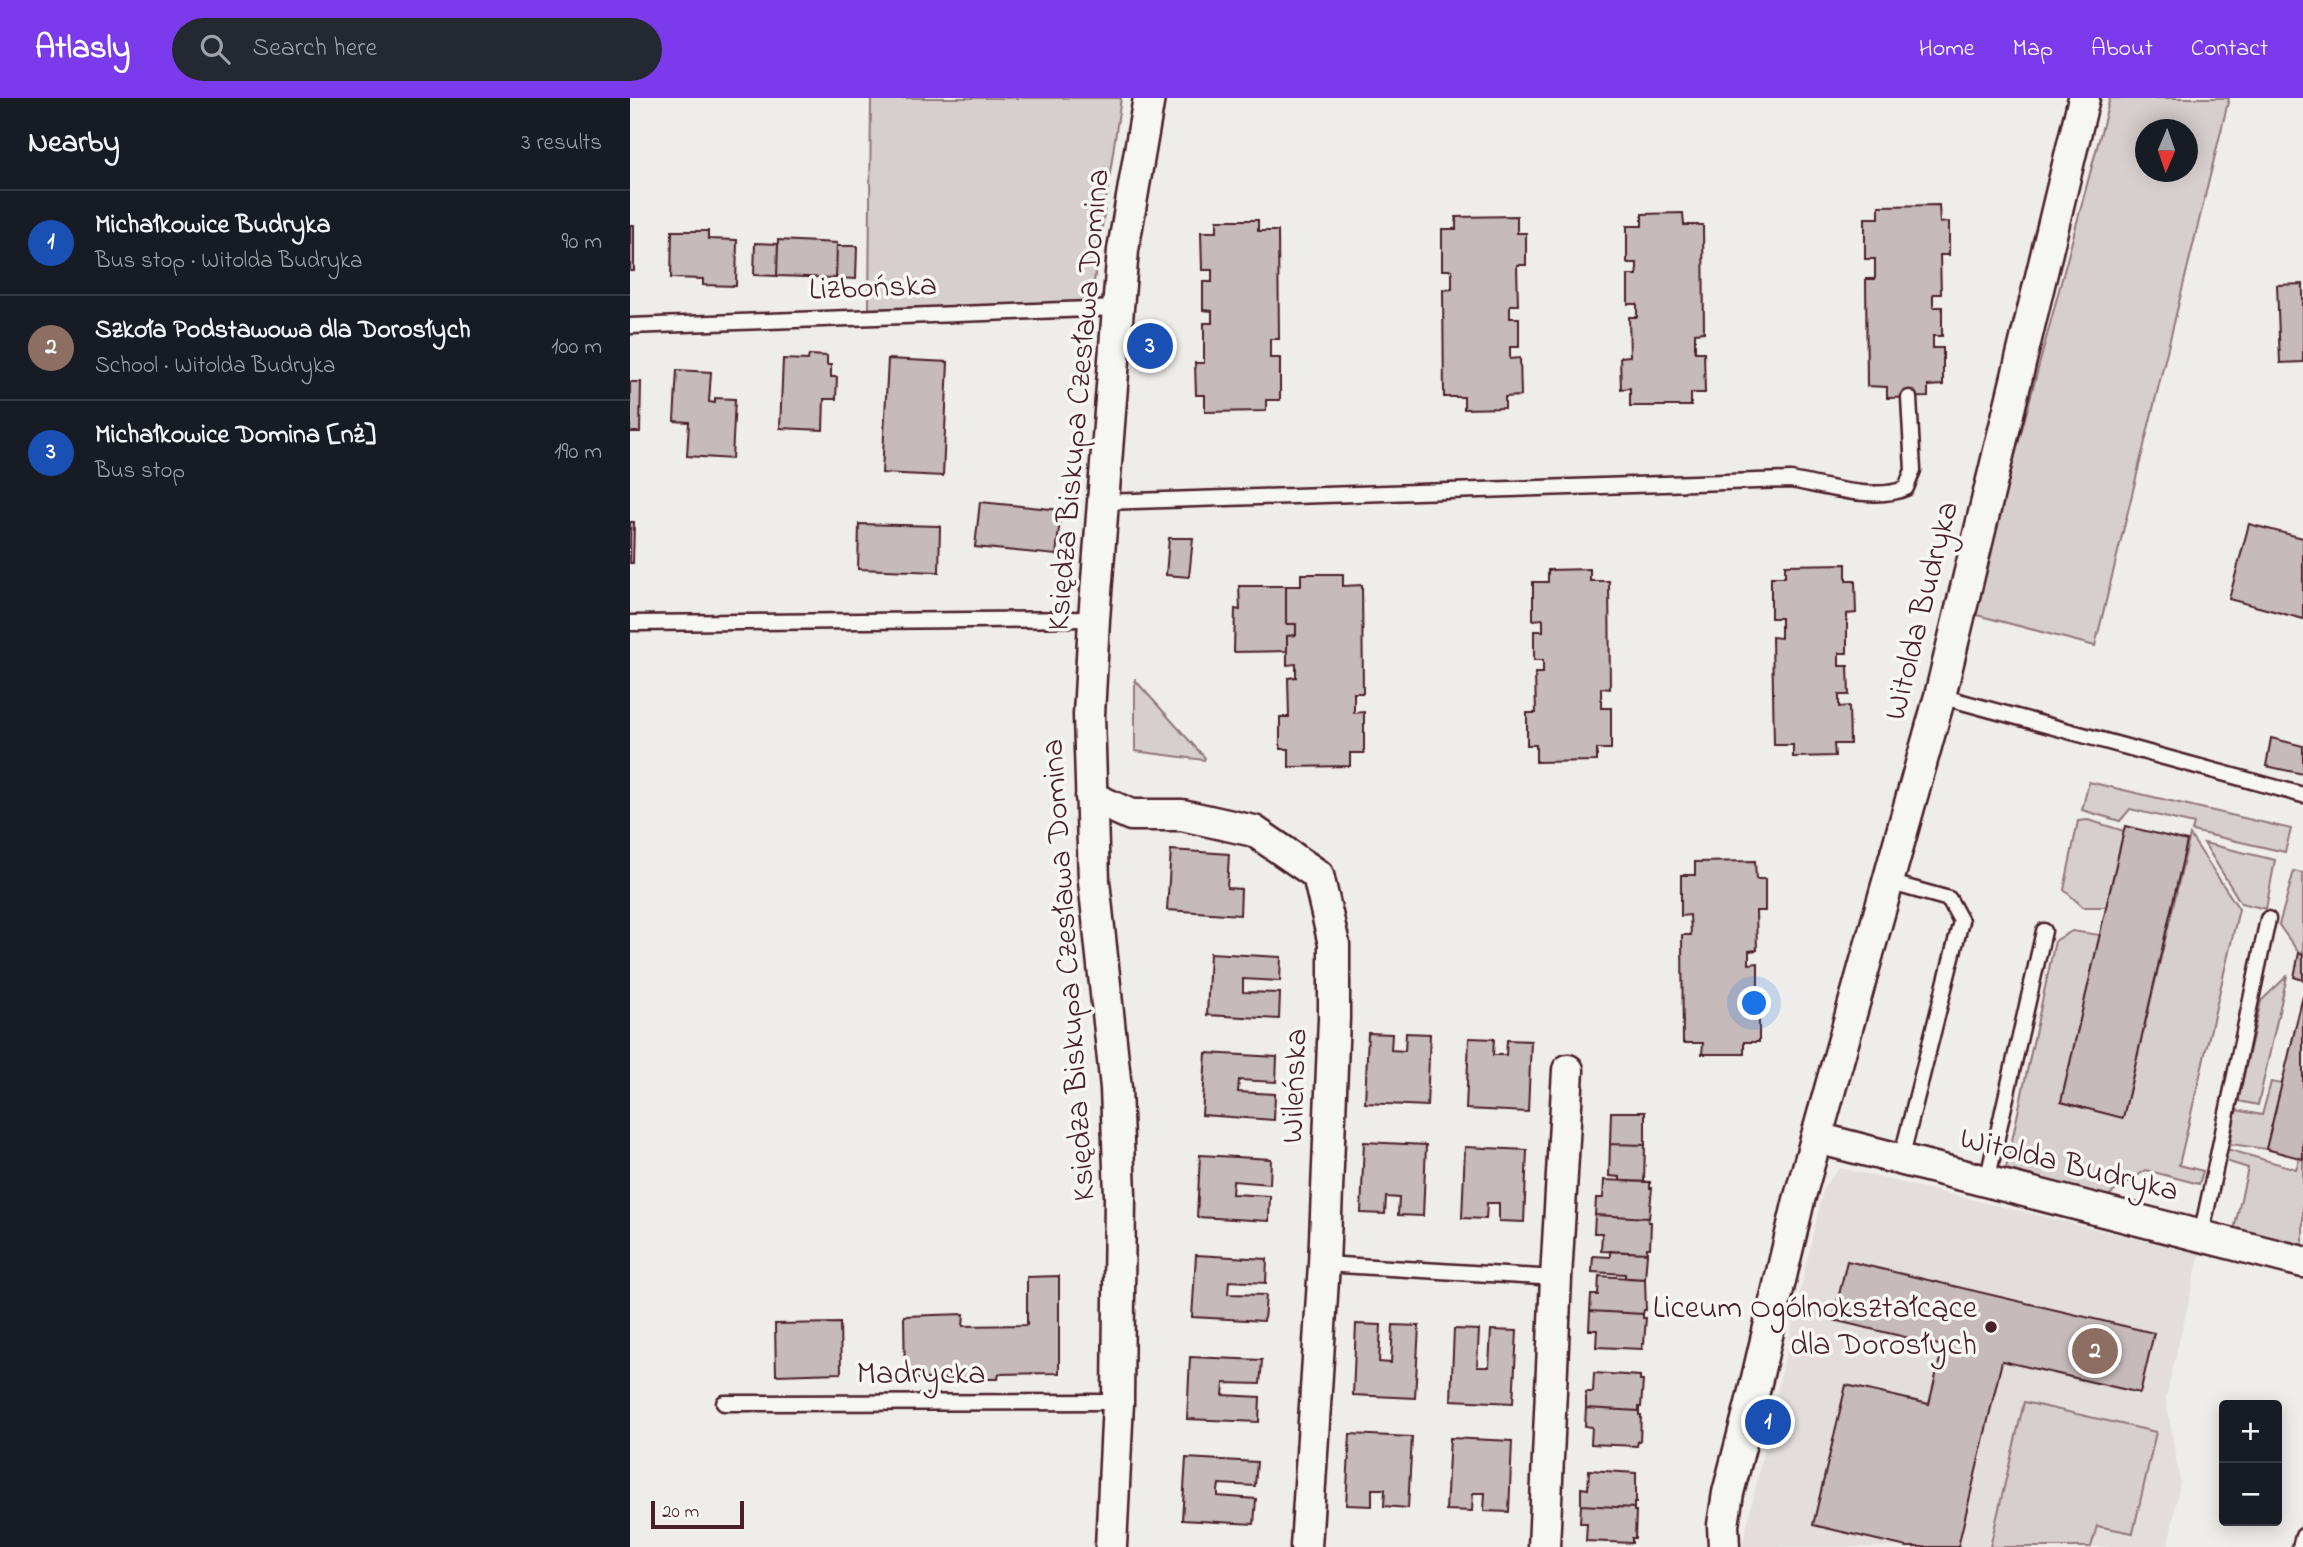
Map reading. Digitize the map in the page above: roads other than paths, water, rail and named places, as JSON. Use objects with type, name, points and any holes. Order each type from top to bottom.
[{"type":"street","name":"Księdza Biskupa Czesława Domina","points":[[1111,1547],[1121,1290],[1116,1088],[1094,881],[1089,715],[1118,308],[1127,226],[1149,98]]},
{"type":"street","name":"Witolda Budryka","points":[[1724,1547],[1723,1525],[1728,1493],[1799,1200],[1940,696],[2084,98]]},
{"type":"street","name":"Wileńska","points":[[1091,797],[1131,815],[1182,815],[1254,831],[1318,876],[1334,944],[1334,1018],[1324,1264],[1306,1547]]},
{"type":"street","points":[[1544,1547],[1568,1070]]},
{"type":"street","name":"Witolda Budryka","points":[[1817,1138],[2303,1262]]},
{"type":"lane","name":"Lizbońska","points":[[630,326],[1118,308]]},
{"type":"lane","points":[[1103,502],[1791,480],[1870,493],[1895,494],[1906,488],[1913,470],[1909,398]]},
{"type":"lane","points":[[630,623],[1094,619]]},
{"type":"lane","points":[[1940,696],[2303,795]]},
{"type":"lane","points":[[1888,882],[1949,899],[1961,921],[1901,1159]]},
{"type":"lane","points":[[2201,1236],[2268,919]]},
{"type":"lane","points":[[1987,1181],[2044,931]]},
{"type":"lane","points":[[1324,1264],[1556,1278]]},
{"type":"lane","name":"Madrycka","points":[[724,1403],[1118,1402]]},
{"type":"lane","points":[[2300,1547],[2303,1536]]},
{"type":"place","name":"Michałkowice Domina [nż]","points":[[1150,346]]},
{"type":"place","name":"Liceum Ogólnokształcące dla Dorosłych","points":[[1991,1327]]},
{"type":"place","name":"Szkoła Podstawowa dla Dorosłych","points":[[2095,1351]]},
{"type":"place","name":"Michałkowice Budryka","points":[[1768,1422]]}]
